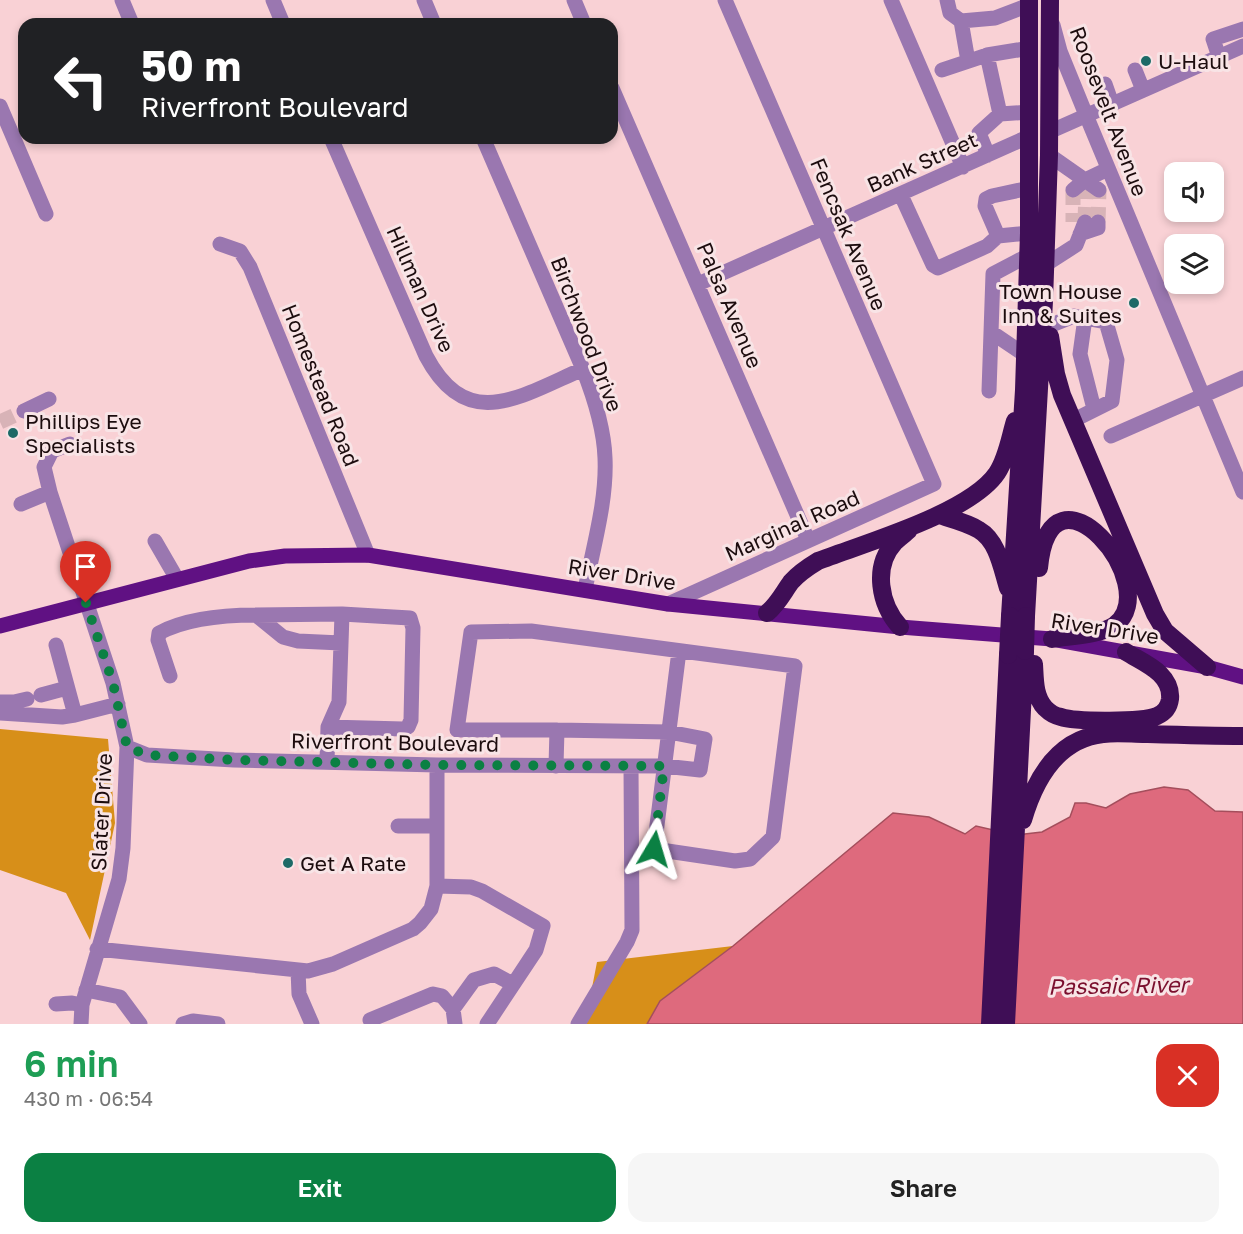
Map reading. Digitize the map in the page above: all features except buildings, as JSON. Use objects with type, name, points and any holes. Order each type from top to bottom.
[{"type":"highway","points":[[1006,1024],[1016,798],[1016,611],[1029,255],[1029,2]]},
{"type":"highway","points":[[1027,587],[1044,302],[1049,155],[1050,6]]},
{"type":"highway","points":[[1044,302],[1056,374],[1072,420],[1155,614],[1165,631],[1207,667]]},
{"type":"highway","points":[[767,614],[777,606],[791,583],[803,570],[818,561],[939,515],[981,489],[998,471],[1024,390]]},
{"type":"highway","points":[[939,515],[979,530],[990,540],[998,556],[1016,611]]},
{"type":"highway","points":[[1016,611],[1039,567],[1044,541],[1050,531],[1060,522],[1070,520],[1083,522],[1094,529],[1118,560],[1127,598],[1125,611],[1119,621],[1109,628],[1053,639]]},
{"type":"highway","points":[[900,627],[891,617],[885,605],[881,574],[894,543],[915,525]]},
{"type":"highway","points":[[1016,653],[1034,664],[1038,697],[1044,706],[1055,715],[1075,720],[1148,719],[1160,715],[1168,707],[1170,701],[1167,683],[1158,672],[1126,652]]},
{"type":"highway","points":[[990,1024],[1016,798],[1059,753],[1069,746],[1094,736],[1105,734],[1243,736]]},
{"type":"main road","name":"River Drive","points":[[0,626],[177,579],[266,559],[327,554],[368,555],[668,604],[900,627],[1053,639],[1207,667],[1243,677]]},
{"type":"street","points":[[122,0],[130,18]]},
{"type":"street","points":[[273,0],[280,18]]},
{"type":"street","points":[[424,0],[432,18]]},
{"type":"street","name":"Fencsak Avenue","points":[[725,0],[934,484]]},
{"type":"street","points":[[891,0],[963,167]]},
{"type":"street","points":[[947,0],[950,13],[961,21],[995,18],[1029,2]]},
{"type":"street","points":[[579,2],[583,18]]},
{"type":"street","name":"Roosevelt Avenue","points":[[1050,6],[1060,51],[1083,92],[1086,115],[1243,492]]},
{"type":"street","points":[[961,21],[968,61]]},
{"type":"street","points":[[1049,132],[1219,57],[1242,38]]},
{"type":"street","points":[[942,70],[987,55],[1030,48]]},
{"type":"street","points":[[987,55],[1000,114]]},
{"type":"street","points":[[1135,70],[1143,90]]},
{"type":"street","points":[[1105,84],[1112,104]]},
{"type":"street","name":"Palsa Avenue","points":[[618,102],[808,540]]},
{"type":"street","points":[[1,110],[46,214]]},
{"type":"street","points":[[988,155],[980,133],[1000,114],[1030,112]]},
{"type":"street","name":"Bank Street","points":[[698,284],[1030,136]]},
{"type":"street","name":"Hillman Drive","points":[[335,144],[426,356],[436,374],[450,389],[468,400],[490,403],[512,399],[582,369]]},
{"type":"street","name":"Birchwood Drive","points":[[486,144],[593,395],[601,426],[605,457],[604,488],[585,590]]},
{"type":"street","points":[[1049,155],[1085,187],[1108,170]]},
{"type":"street","points":[[998,236],[985,206],[986,199],[1030,188]]},
{"type":"street","points":[[901,195],[933,265],[938,268],[987,246],[998,236],[1029,233]]},
{"type":"street","points":[[1045,265],[1076,245],[1084,225]]},
{"type":"street","name":"Homestead Road","points":[[220,244],[240,251],[250,267],[368,555]]},
{"type":"street","points":[[988,391],[993,274],[1029,255]]},
{"type":"street","points":[[1049,326],[1074,316],[1106,322],[1117,360],[1112,401],[1072,420]]},
{"type":"street","points":[[1085,318],[1080,354],[1094,409]]},
{"type":"street","points":[[991,332],[1025,355]]},
{"type":"street","points":[[1111,436],[1243,378]]},
{"type":"street","points":[[24,411],[49,399]]},
{"type":"street","name":"Slater Drive","points":[[69,444],[52,451],[44,467],[118,704],[127,747],[123,848],[119,879],[84,998],[81,1024]]},
{"type":"street","name":"Marginal Road","points":[[668,604],[934,484]]},
{"type":"street","points":[[21,504],[50,492]]},
{"type":"street","points":[[155,541],[177,579]]},
{"type":"street","points":[[327,762],[328,727],[339,702],[342,614]]},
{"type":"street","points":[[171,676],[158,640],[159,633],[208,618],[228,615],[406,616],[411,620],[413,628],[410,724],[403,729],[328,727]]},
{"type":"street","points":[[256,615],[283,637],[298,641],[341,643]]},
{"type":"street","points":[[669,732],[457,730],[471,632],[531,631],[795,666],[773,837],[750,859],[735,861],[654,849],[664,766],[669,732],[679,651]]},
{"type":"street","points":[[56,645],[75,715]]},
{"type":"street","points":[[0,702],[14,702],[67,688]]},
{"type":"street","points":[[0,713],[62,717],[118,704]]},
{"type":"street","points":[[556,766],[557,730]]},
{"type":"street","name":"Riverfront Boulevard","points":[[127,747],[147,755],[436,765],[664,766],[700,770],[705,739],[669,732]]},
{"type":"street","points":[[97,949],[308,971],[333,964],[413,929],[431,909],[437,886],[436,765]]},
{"type":"street","points":[[578,1024],[632,930],[631,766]]},
{"type":"street","points":[[398,826],[436,826]]},
{"type":"street","points":[[437,886],[471,887],[482,891],[543,926],[536,950],[487,1024]]},
{"type":"street","points":[[298,970],[299,994],[312,1024]]},
{"type":"street","points":[[454,1017],[474,980],[494,974],[513,984]]},
{"type":"street","points":[[370,1020],[432,994],[442,996],[454,1017]]},
{"type":"street","points":[[56,1004],[72,1003],[84,998],[120,997],[140,1024]]},
{"type":"street","points":[[183,1024],[193,1021],[218,1024]]},
{"type":"shaded area","points":[[0,729],[108,739],[115,823],[90,940],[66,893],[0,870]]},
{"type":"shaded area","points":[[733,946],[660,1001],[647,1024],[585,1024],[597,962]]},
{"type":"water","name":"Passaic River","points":[[1164,787],[1188,790],[1215,811],[1243,812],[1243,1024],[647,1024],[660,1001],[733,946],[893,813],[929,817],[965,834],[976,826],[1015,835],[1042,832],[1070,817],[1075,803],[1106,808],[1130,794]]},
{"type":"tunnel","points":[[1073,190],[1073,222]]},
{"type":"tunnel","points":[[1085,222],[1086,190]]},
{"type":"tunnel","points":[[1098,222],[1099,190]]},
{"type":"tunnel","points":[[0,422],[24,411]]},
{"type":"place","name":"U-Haul","points":[[1146,61]]},
{"type":"place","name":"Town House Inn & Suites","points":[[1134,303]]},
{"type":"place","name":"Phillips Eye Specialists","points":[[13,433]]},
{"type":"place","name":"Get A Rate","points":[[288,863]]},
{"type":"route","points":[[86,603],[113,683],[127,747],[147,755],[234,760],[436,765],[664,766],[654,849]]}]
